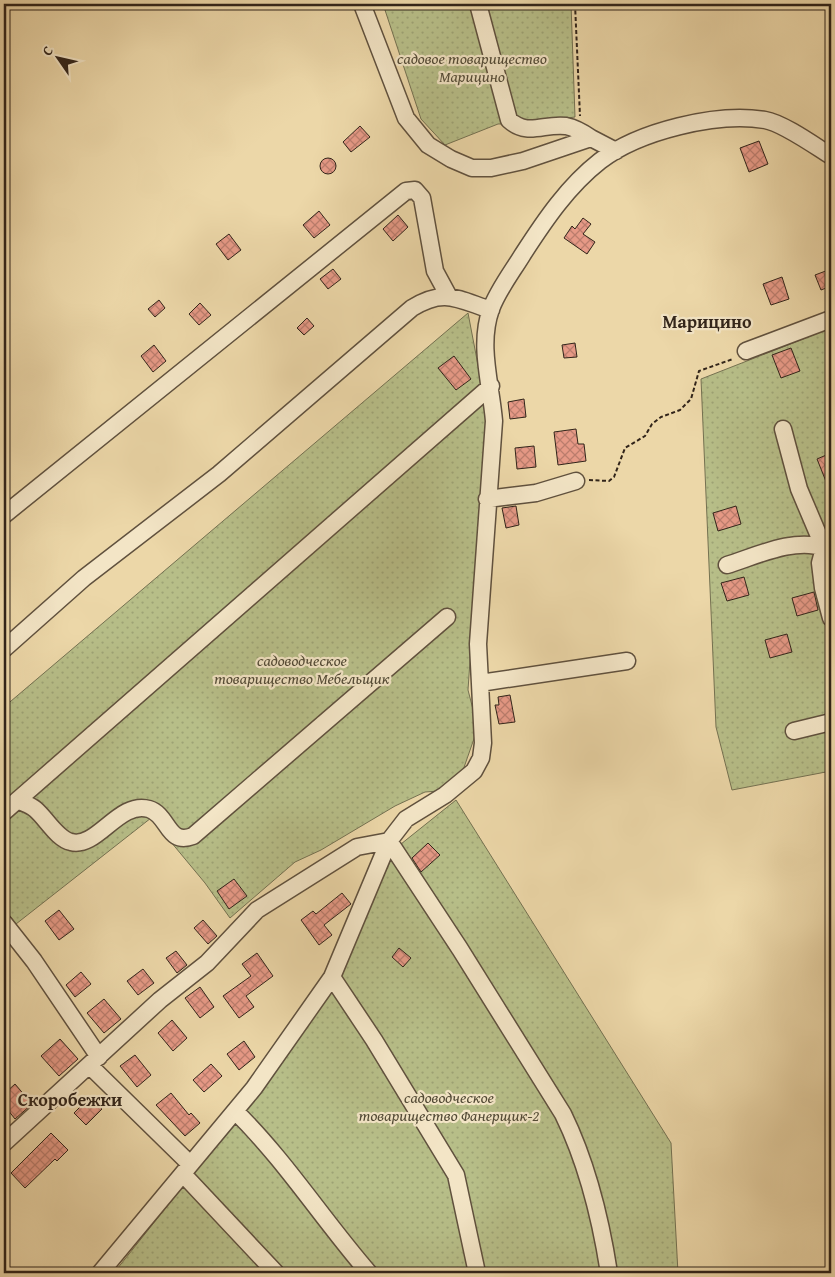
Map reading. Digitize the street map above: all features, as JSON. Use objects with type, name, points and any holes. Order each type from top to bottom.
[{"type":"street","points":[[362,4],[406,118],[428,145],[450,159],[472,168],[491,168],[523,161],[591,138]]},
{"type":"street","points":[[478,4],[509,120],[517,127],[527,129],[567,126],[580,130],[616,151]]},
{"type":"street","points":[[107,1270],[254,1088],[332,977],[389,841],[406,819],[444,795],[474,771],[480,758],[483,743],[478,644],[494,421],[491,386],[484,346],[490,310],[503,286],[556,206],[600,161],[616,151],[659,132],[691,123],[730,117],[768,120],[831,156]]},
{"type":"street","points":[[4,515],[406,191],[415,190],[422,198],[435,271],[448,295]]},
{"type":"street","points":[[4,650],[84,578],[219,474],[412,308],[426,299],[448,295],[490,310]]},
{"type":"street","points":[[746,351],[831,319]]},
{"type":"street","points":[[4,812],[491,386]]},
{"type":"street","points":[[783,429],[799,489],[828,546]]},
{"type":"street","points":[[487,499],[536,493],[576,481]]},
{"type":"street","points":[[727,565],[803,544],[812,543],[828,546]]},
{"type":"street","points":[[828,546],[820,563],[831,618]]},
{"type":"street","points":[[18,800],[34,809],[70,842],[79,843],[93,836],[123,814],[137,807],[151,809],[158,814],[176,837],[184,840],[193,836],[447,617]]},
{"type":"street","points":[[480,683],[627,661]]},
{"type":"street","points":[[794,731],[831,722]]},
{"type":"street","points":[[4,1143],[160,1000],[207,964],[257,910],[357,847],[389,841]]},
{"type":"street","points":[[389,841],[460,949],[563,1114],[574,1136],[604,1242],[610,1273]]},
{"type":"street","points":[[4,923],[34,961],[94,1062],[276,1273]]},
{"type":"street","points":[[332,977],[374,1040],[456,1175],[477,1273]]},
{"type":"street","points":[[235,1110],[266,1141],[310,1202],[369,1273]]},
{"type":"path","points":[[574,4],[580,121],[591,138]]},
{"type":"path","points":[[576,481],[609,481],[614,477],[626,448],[645,436],[652,424],[661,417],[680,410],[690,399],[699,371],[720,365],[746,351]]},
{"type":"green space","name":"садовое товарищество Марицино","points":[[383,4],[571,4],[575,117],[530,123],[498,124],[445,145],[421,119]]},
{"type":"green space","name":"садоводческое товарищество Мебельщик","points":[[468,313],[487,412],[468,690],[476,721],[476,733],[461,776],[439,791],[425,792],[395,806],[321,850],[295,862],[230,918],[205,883],[151,818],[16,924],[4,908],[4,707]]},
{"type":"green space","points":[[831,328],[831,771],[732,790],[716,727],[701,379]]},
{"type":"green space","name":"садоводческое товарищество Фанерщик-2","points":[[456,800],[671,1143],[678,1273],[285,1273],[192,1172],[342,969],[396,848]]},
{"type":"green space","points":[[184,1185],[265,1273],[122,1273],[117,1269]]},
{"type":"building","points":[[360,126],[370,137],[351,152],[343,142]]},
{"type":"building","points":[[759,141],[768,164],[749,172],[740,148]]},
{"type":"building","points":[[328,158],[336,166],[328,174],[320,166]]},
{"type":"building","points":[[319,211],[330,225],[314,238],[303,225]]},
{"type":"building","points":[[398,215],[408,227],[393,241],[383,229]]},
{"type":"building","points":[[583,218],[591,224],[583,234],[595,242],[587,254],[564,238],[572,226],[575,229]]},
{"type":"building","points":[[229,234],[241,250],[228,260],[216,244]]},
{"type":"building","points":[[333,269],[341,279],[328,289],[320,279]]},
{"type":"building","points":[[831,269],[831,286],[821,290],[815,275]]},
{"type":"building","points":[[782,277],[789,299],[771,305],[763,284]]},
{"type":"building","points":[[159,300],[165,308],[155,317],[148,309]]},
{"type":"building","points":[[200,303],[211,315],[199,325],[189,314]]},
{"type":"building","points":[[307,318],[314,326],[304,335],[297,328]]},
{"type":"building","points":[[575,343],[577,357],[564,358],[562,345]]},
{"type":"building","points":[[154,345],[166,361],[153,372],[141,356]]},
{"type":"building","points":[[791,348],[800,371],[781,378],[772,355]]},
{"type":"building","points":[[454,356],[471,379],[456,390],[438,368]]},
{"type":"building","points":[[524,399],[526,417],[510,419],[508,402]]},
{"type":"building","points":[[576,429],[578,444],[584,444],[586,461],[558,465],[554,432]]},
{"type":"building","points":[[534,446],[536,467],[517,469],[515,448]]},
{"type":"building","points":[[831,453],[831,494],[817,459]]},
{"type":"building","points":[[516,506],[519,525],[506,528],[502,508]]},
{"type":"building","points":[[736,506],[741,524],[718,531],[713,513]]},
{"type":"building","points":[[744,577],[749,595],[727,601],[721,583]]},
{"type":"building","points":[[814,592],[818,610],[797,616],[792,598]]},
{"type":"building","points":[[787,634],[792,652],[770,658],[765,640]]},
{"type":"building","points":[[510,695],[515,722],[499,724],[495,705],[499,705],[498,697]]},
{"type":"building","points":[[428,843],[440,855],[421,872],[412,858]]},
{"type":"building","points":[[234,879],[247,896],[229,909],[217,891]]},
{"type":"building","points":[[342,893],[351,904],[324,925],[332,935],[319,945],[301,920],[313,911],[316,914]]},
{"type":"building","points":[[59,910],[74,929],[59,940],[45,921]]},
{"type":"building","points":[[203,920],[217,936],[208,944],[194,928]]},
{"type":"building","points":[[399,948],[411,958],[403,967],[392,957]]},
{"type":"building","points":[[176,951],[187,965],[177,973],[166,958]]},
{"type":"building","points":[[257,953],[273,976],[246,996],[254,1007],[239,1018],[223,996],[251,976],[242,964]]},
{"type":"building","points":[[143,969],[154,983],[138,995],[127,981]]},
{"type":"building","points":[[81,972],[91,984],[75,997],[66,985]]},
{"type":"building","points":[[200,987],[214,1007],[200,1018],[185,998]]},
{"type":"building","points":[[104,999],[121,1019],[104,1033],[87,1013]]},
{"type":"building","points":[[172,1020],[187,1038],[173,1051],[158,1033]]},
{"type":"building","points":[[60,1039],[78,1059],[59,1076],[41,1056]]},
{"type":"building","points":[[244,1041],[255,1057],[239,1070],[227,1054]]},
{"type":"building","points":[[135,1055],[151,1075],[137,1087],[120,1066]]},
{"type":"building","points":[[211,1064],[222,1076],[204,1092],[193,1080]]},
{"type":"building","points":[[15,1084],[32,1104],[15,1119],[4,1105],[4,1094]]},
{"type":"building","points":[[171,1093],[189,1115],[191,1113],[200,1123],[185,1136],[156,1105]]},
{"type":"building","points":[[90,1097],[102,1109],[86,1125],[74,1113]]},
{"type":"building","points":[[51,1133],[68,1150],[57,1161],[55,1159],[25,1188],[11,1173]]},
{"type":"district","name":"Марицино","points":[[707,322]]},
{"type":"district","name":"Скоробежки","points":[[70,1100]]}]
